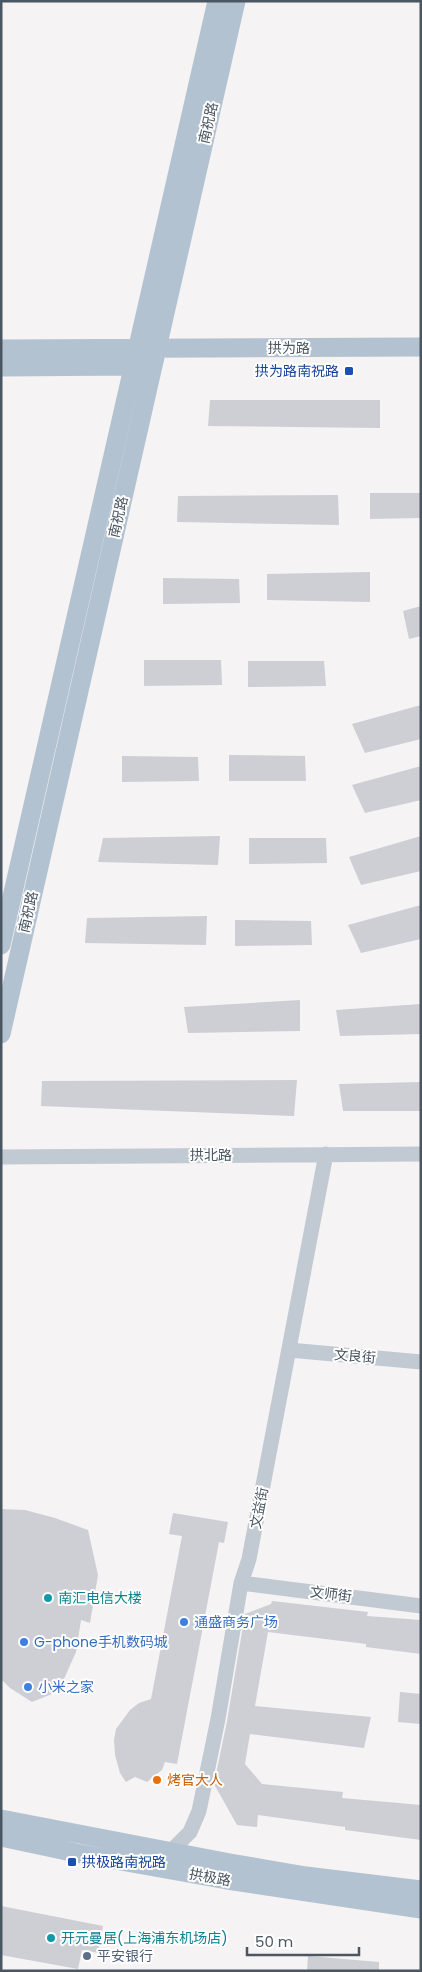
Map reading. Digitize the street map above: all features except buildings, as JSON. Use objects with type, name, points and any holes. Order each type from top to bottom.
[{"type":"main road","name":"南祝路","points":[[1,1034],[217,1]]},
{"type":"main road","name":"南祝路","points":[[1,945],[143,354],[236,1]]},
{"type":"main road","name":"拱为路","points":[[1,367],[143,354],[421,347]]},
{"type":"main road","name":"拱为路","points":[[1,348],[143,354]]},
{"type":"main road","name":"拱极路","points":[[1,1819],[306,1876],[421,1890]]},
{"type":"main road","name":"拱极路","points":[[1,1837],[76,1854],[227,1880],[421,1909]]},
{"type":"street","name":"文益街","points":[[171,1852],[190,1832],[199,1811],[326,1154]]},
{"type":"street","name":"拱北路","points":[[1,1156],[421,1154]]},
{"type":"street","name":"文良街","points":[[288,1350],[421,1362]]},
{"type":"street","name":"文师街","points":[[242,1583],[421,1606]]},
{"type":"place","name":"拱为路南祝路","points":[[349,371]]},
{"type":"place","name":"南汇电信大楼","points":[[48,1598]]},
{"type":"place","name":"通盛商务广场","points":[[184,1622]]},
{"type":"place","name":"G-phone手机数码城","points":[[24,1642]]},
{"type":"place","name":"小米之家","points":[[28,1687]]},
{"type":"place","name":"烤官大人","points":[[157,1780]]},
{"type":"place","name":"拱极路南祝路","points":[[72,1862]]},
{"type":"place","name":"开元曼居(上海浦东机场店)","points":[[51,1938]]},
{"type":"place","name":"平安银行","points":[[87,1956]]}]
